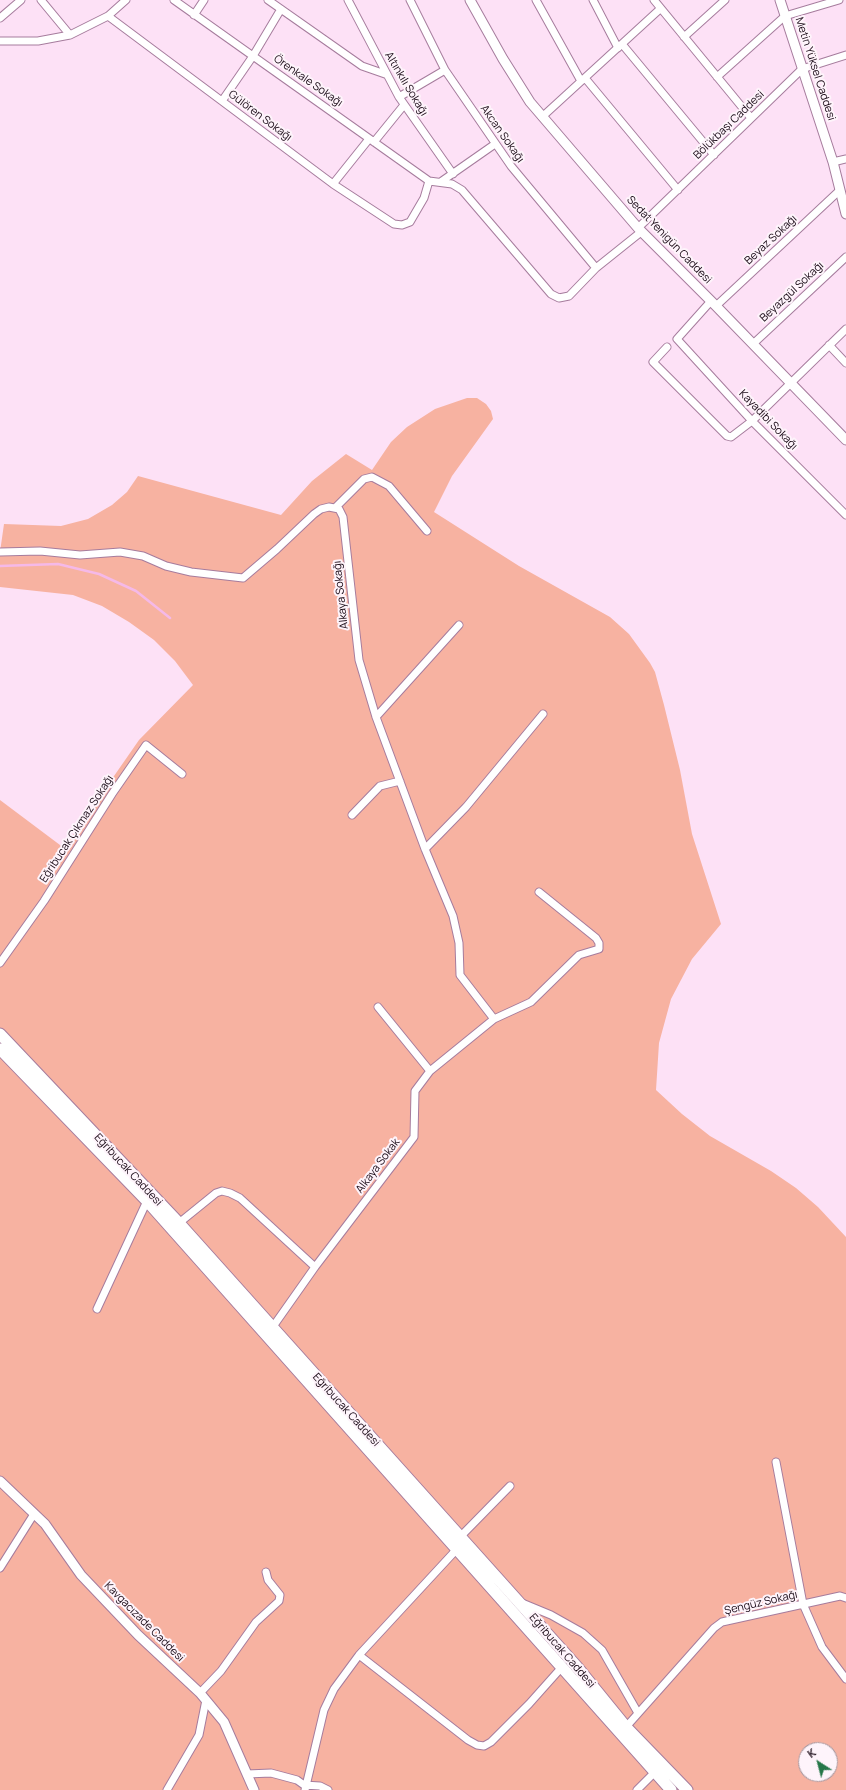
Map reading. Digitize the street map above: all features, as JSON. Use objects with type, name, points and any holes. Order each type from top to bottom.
[{"type":"main road","name":"Eğribucak Caddesi","points":[[0,1034],[179,1223],[578,1668],[626,1726],[687,1790]]},
{"type":"main road","name":"Eğribucak Caddesi","points":[[0,1049],[147,1201],[671,1790]]},
{"type":"street","points":[[0,18],[21,0]]},
{"type":"street","points":[[41,0],[70,35]]},
{"type":"street","points":[[0,41],[38,41],[70,35],[108,16],[126,0]]},
{"type":"street","name":"Örenkale Sokağı","points":[[174,0],[428,181]]},
{"type":"street","points":[[194,15],[204,0]]},
{"type":"street","points":[[269,0],[362,66],[385,74]]},
{"type":"street","name":"Altınkılı Sokağı","points":[[348,0],[385,74],[404,105],[453,174]]},
{"type":"street","name":"Akcan Sokağı","points":[[410,0],[445,70],[495,144],[511,166],[596,268]]},
{"type":"street","name":"Sedat Yenigün Caddesi","points":[[470,0],[503,59],[530,102],[639,230],[714,303],[846,440]]},
{"type":"street","points":[[536,0],[583,80],[678,190]]},
{"type":"street","points":[[593,0],[620,46],[714,155]]},
{"type":"street","points":[[654,0],[751,118]]},
{"type":"street","points":[[684,37],[725,0]]},
{"type":"street","name":"Metin Yüksel Caddesi","points":[[780,0],[833,162],[846,214]]},
{"type":"street","points":[[717,77],[785,16],[839,0]]},
{"type":"street","points":[[222,101],[253,56],[281,9]]},
{"type":"street","points":[[542,116],[660,9]]},
{"type":"street","name":"Gülören Sokağı","points":[[108,16],[334,184],[394,224],[402,225],[410,222],[424,198],[428,181]]},
{"type":"street","name":"Bölükbaşı Caddesi","points":[[442,181],[452,184],[462,190],[555,297],[564,298],[569,296],[596,268],[639,230],[802,69],[846,55]]},
{"type":"street","points":[[399,97],[445,70]]},
{"type":"street","points":[[334,184],[371,140],[404,105]]},
{"type":"street","points":[[428,181],[442,181],[495,144]]},
{"type":"street","points":[[833,162],[846,159]]},
{"type":"street","name":"Beyaz Sokağı","points":[[677,339],[714,303],[840,190]]},
{"type":"street","name":"Beyazgül Sokağı","points":[[753,344],[846,257]]},
{"type":"street","points":[[667,347],[653,362],[727,436],[733,437],[752,421],[789,382],[846,329]]},
{"type":"street","name":"Kayadibi Sokağı","points":[[677,339],[752,421],[846,515]]},
{"type":"street","points":[[829,345],[846,363]]},
{"type":"street","points":[[0,552],[40,551],[80,555],[120,552],[143,556],[166,566],[191,572],[243,578],[277,550],[314,514],[321,509],[336,507],[364,479],[372,477],[389,486],[427,530]]},
{"type":"street","name":"Alkaya Sokağı","points":[[336,507],[341,511],[343,517],[359,660],[376,717],[425,849],[453,916],[459,943],[460,975],[494,1019]]},
{"type":"street","points":[[376,717],[459,625]]},
{"type":"street","points":[[425,849],[466,807],[543,714]]},
{"type":"street","name":"Eğribucak Çıkmaz Sokağı","points":[[0,963],[44,901],[112,794],[146,746],[182,774]]},
{"type":"street","points":[[352,814],[380,786],[400,781]]},
{"type":"street","name":"Alkaya Sokak","points":[[272,1328],[315,1266],[414,1137],[415,1091],[430,1071],[494,1019],[531,1002],[579,955],[596,951],[599,947],[596,938],[540,892]]},
{"type":"street","points":[[378,1007],[430,1071]]},
{"type":"street","points":[[179,1223],[216,1193],[222,1191],[230,1193],[240,1198],[315,1266]]},
{"type":"street","points":[[97,1309],[147,1201]]},
{"type":"street","points":[[776,1462],[802,1604],[822,1647],[846,1679]]},
{"type":"street","name":"Kavgacızade Caddesi","points":[[0,1481],[45,1524],[81,1575],[138,1635],[203,1697],[224,1722],[254,1790]]},
{"type":"street","points":[[460,1537],[510,1486]]},
{"type":"street","points":[[0,1568],[34,1514]]},
{"type":"street","points":[[306,1787],[324,1710],[334,1689],[359,1655],[457,1549]]},
{"type":"street","points":[[167,1790],[199,1735],[203,1697],[256,1622],[279,1601],[279,1593],[268,1580],[266,1572]]},
{"type":"street","name":"Şengüz Sokağı","points":[[626,1726],[714,1628],[722,1622],[845,1596]]},
{"type":"street","points":[[518,1602],[552,1615],[583,1633],[602,1650],[638,1714]]},
{"type":"street","points":[[359,1655],[468,1740],[477,1745],[484,1746],[491,1742],[529,1704],[562,1667]]},
{"type":"street","points":[[637,1790],[655,1772]]},
{"type":"street","points":[[247,1774],[271,1774],[298,1780],[306,1787],[320,1786],[328,1790]]},
{"type":"shaded area","points":[[467,398],[477,398],[486,404],[491,411],[493,419],[452,476],[434,512],[519,566],[610,617],[629,634],[655,672],[680,770],[692,834],[721,924],[692,959],[671,999],[659,1043],[656,1090],[682,1114],[710,1136],[771,1171],[796,1188],[818,1207],[846,1237],[846,1790],[0,1790],[0,800],[64,848],[139,740],[193,685],[175,661],[154,640],[129,622],[102,606],[73,595],[0,587],[0,552],[4,524],[61,526],[88,519],[112,505],[127,492],[138,476],[281,515],[312,481],[346,454],[372,470],[391,442],[407,427],[435,409]]},
{"type":"waterway","points":[[0,566],[58,564],[99,574],[136,591],[170,618]]}]
